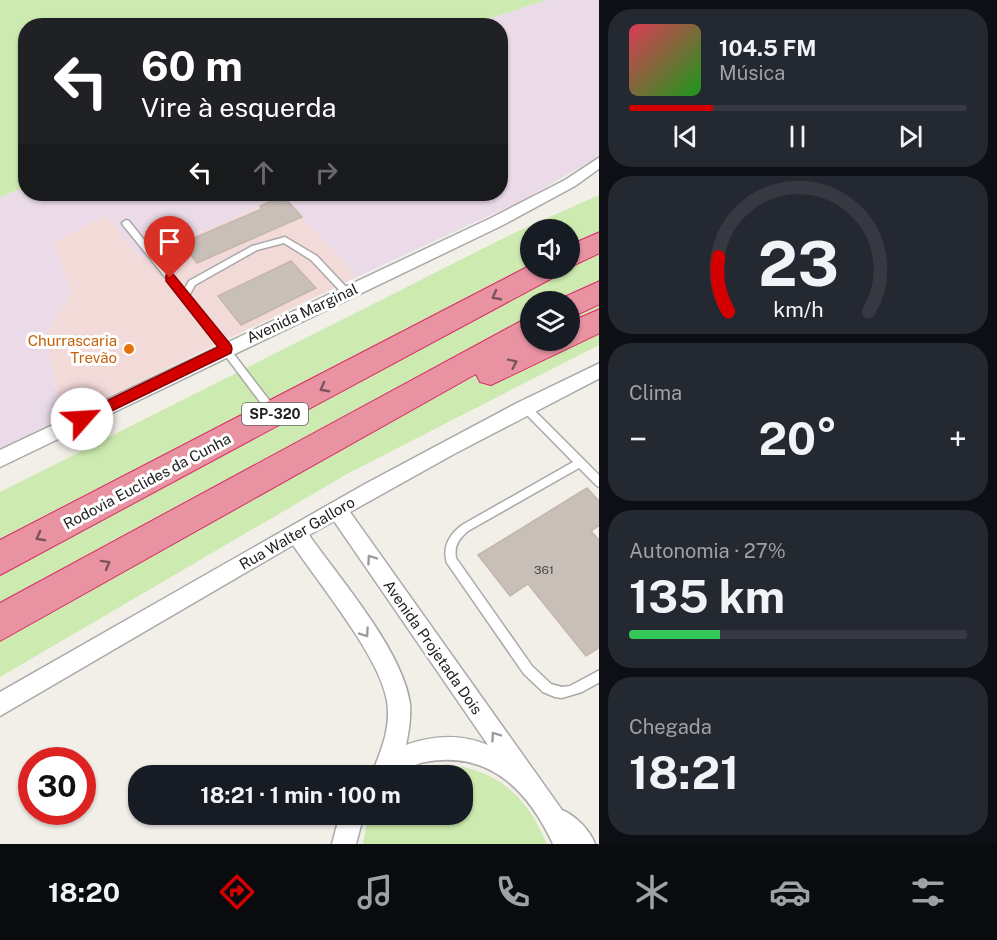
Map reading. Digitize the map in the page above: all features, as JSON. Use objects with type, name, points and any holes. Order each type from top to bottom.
[{"type":"highway","points":[[580,252],[599,242]]},
{"type":"highway","name":"Rodovia Euclides da Cunha","points":[[0,558],[527,279]]},
{"type":"highway","points":[[580,302],[599,292]]},
{"type":"highway","points":[[580,330],[599,320]]},
{"type":"highway","points":[[0,623],[520,335]]},
{"type":"highway","points":[[177,524],[536,351]]},
{"type":"street","name":"Avenida Marginal","points":[[0,459],[535,202],[570,183],[599,162]]},
{"type":"street","name":"Rua Walter Galloro","points":[[0,705],[337,510],[525,406],[599,370]]},
{"type":"street","name":"Avenida Projetada Dois","points":[[337,510],[529,784]]},
{"type":"street","points":[[296,533],[389,667],[399,699],[400,716],[394,750],[386,765]]},
{"type":"street","points":[[392,765],[413,752],[442,746],[473,750],[502,763],[529,784],[551,813],[583,844]]},
{"type":"street","points":[[551,813],[565,844]]},
{"type":"street","points":[[344,844],[349,825]]},
{"type":"lane","points":[[126,223],[275,414]]},
{"type":"lane","points":[[185,296],[192,283],[255,248],[285,240],[314,258],[346,292]]},
{"type":"lane","points":[[525,406],[599,482]]},
{"type":"lane","points":[[580,463],[465,528],[453,537],[449,547],[451,560],[528,670],[543,687],[559,694],[574,691],[599,676]]},
{"type":"shaded area","points":[[546,0],[599,0],[599,154],[525,199],[357,277],[288,201],[508,201],[508,18],[491,18]]},
{"type":"shaded area","points":[[18,190],[18,201],[271,201],[140,258],[106,215],[53,243],[72,293],[45,334],[60,407],[81,398],[89,406],[0,448],[0,197]]},
{"type":"shaded area","points":[[271,201],[288,201],[357,277],[89,406],[81,398],[60,408],[45,334],[72,293],[52,242],[106,214],[140,258]]},
{"type":"green space","points":[[0,0],[546,0],[491,18],[18,18],[18,190],[0,197]]},
{"type":"green space","points":[[599,195],[599,345],[349,473],[0,677],[0,492],[520,230],[520,279],[580,279],[580,219],[545,219]]},
{"type":"green space","points":[[473,770],[495,779],[519,799],[530,812],[547,844],[363,844],[367,825],[473,825]]},
{"type":"building","points":[[272,201],[288,201],[302,217],[197,263],[182,243],[262,209],[260,206]]},
{"type":"building","points":[[291,261],[316,288],[241,325],[218,296]]},
{"type":"building","points":[[587,488],[599,501],[599,526],[591,531],[599,540],[599,648],[586,656],[528,584],[510,596],[478,555]]},
{"type":"place","name":"Churrascaria Trevão","points":[[129,349]]},
{"type":"route","points":[[82,419],[226,349],[170,278]]}]
